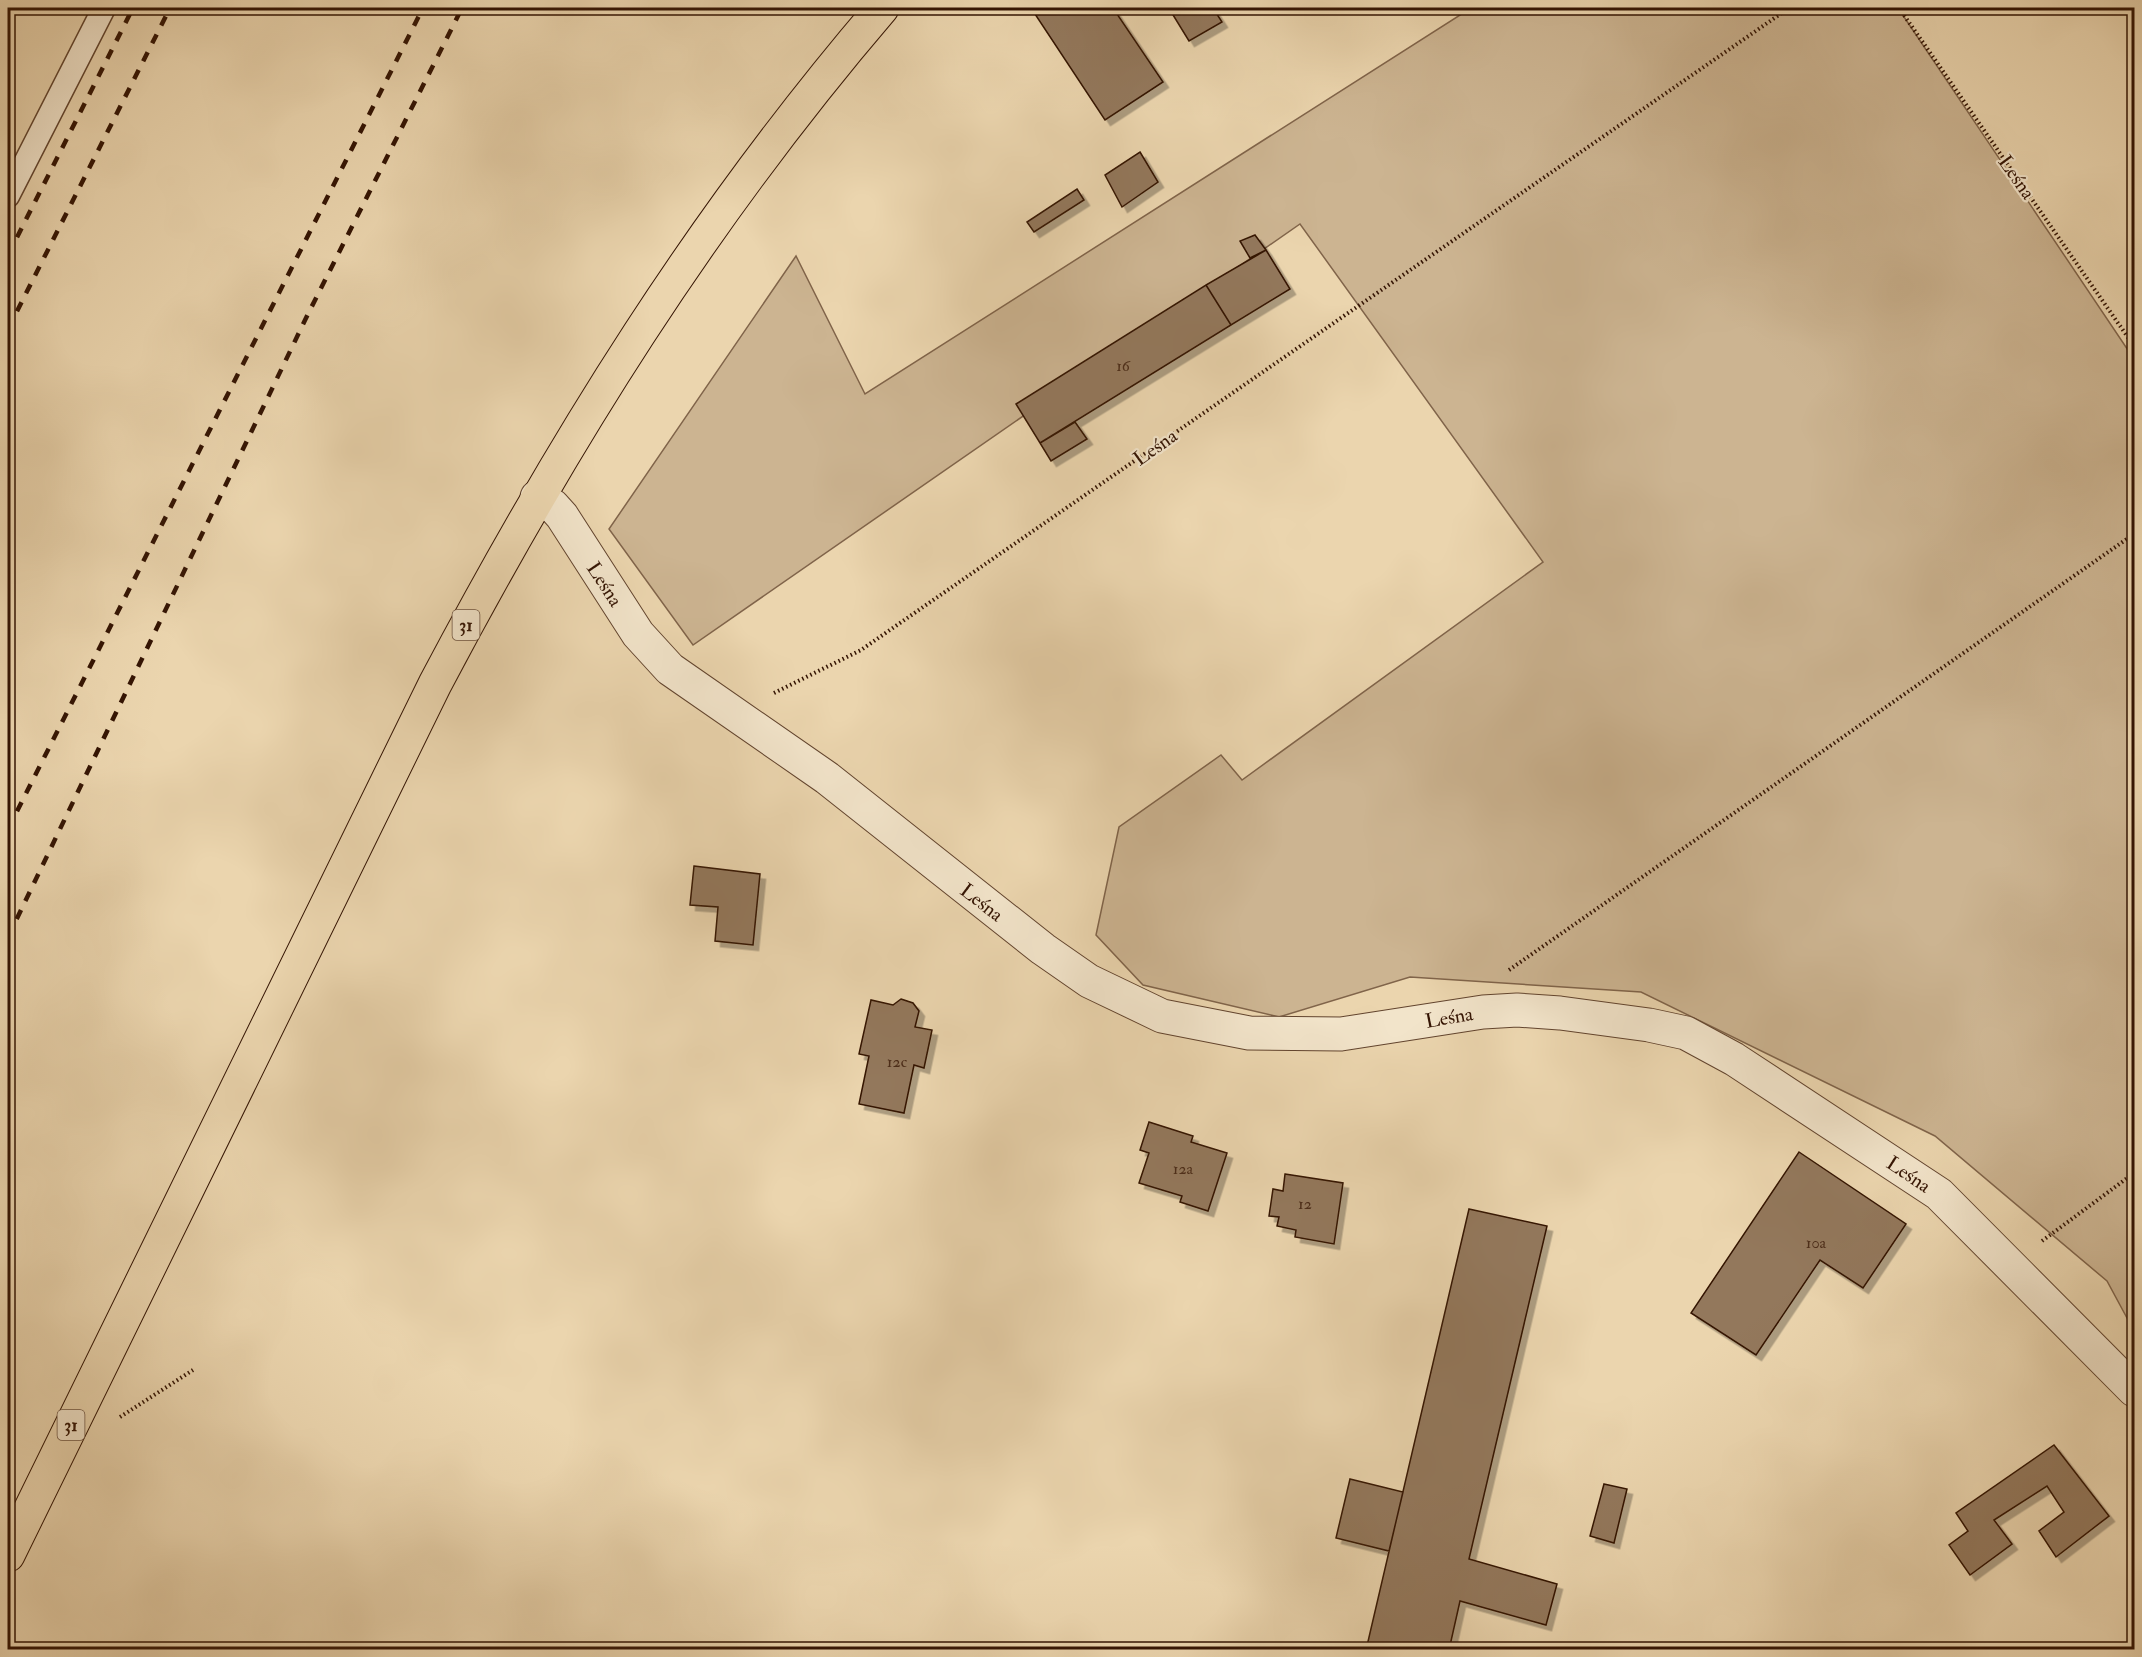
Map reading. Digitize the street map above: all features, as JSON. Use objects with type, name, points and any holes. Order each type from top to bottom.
[{"type":"main road","name":"31","points":[[8,1555],[435,684],[537,497],[628,347],[706,231],[810,92],[882,8]]},
{"type":"street","name":"Leśna","points":[[537,497],[553,506],[562,516],[646,644],[670,669],[827,778],[1067,967],[1117,995],[1162,1016],[1227,1030],[1308,1035],[1341,1034],[1483,1012],[1539,1011],[1676,1030],[1702,1040],[1917,1178],[1952,1206],[2134,1390]]},
{"type":"lane","points":[[8,196],[104,8]]},
{"type":"path","name":"Leśna","points":[[733,713],[861,650],[1789,8]]},
{"type":"path","name":"Leśna","points":[[1899,8],[2134,346]]},
{"type":"path","points":[[1508,971],[2134,534]]},
{"type":"path","points":[[2010,1265],[2134,1173]]},
{"type":"path","points":[[118,1419],[193,1370]]},
{"type":"shaded area","points":[[1471,8],[1898,8],[2134,359],[2134,1331],[2107,1281],[1935,1136],[1641,992],[1410,977],[1279,1017],[1143,985],[1096,935],[1119,827],[1221,755],[1242,780],[1543,562],[1300,224],[693,645],[609,529],[796,256],[865,394]]},
{"type":"building","points":[[1031,8],[1113,8],[1163,82],[1105,120]]},
{"type":"building","points":[[1174,8],[1213,8],[1222,22],[1189,41],[1170,10]]},
{"type":"building","points":[[1140,152],[1158,182],[1122,207],[1105,175]]},
{"type":"building","points":[[1077,189],[1084,200],[1034,232],[1027,222]]},
{"type":"building","points":[[1255,235],[1266,250],[1250,258],[1240,241]]},
{"type":"building","points":[[1266,250],[1290,289],[1231,325],[1206,285]]},
{"type":"building","points":[[1206,285],[1231,325],[1040,443],[1016,404]]},
{"type":"building","points":[[1075,422],[1087,439],[1051,461],[1040,443]]},
{"type":"building","points":[[694,866],[760,874],[753,945],[715,941],[718,907],[690,905]]},
{"type":"building","points":[[901,999],[913,1003],[919,1011],[915,1027],[932,1030],[924,1068],[914,1065],[904,1113],[859,1104],[869,1056],[859,1054],[871,1000],[893,1005]]},
{"type":"building","points":[[1149,1122],[1193,1136],[1191,1142],[1227,1153],[1208,1211],[1180,1202],[1182,1196],[1139,1183],[1149,1153],[1140,1150]]},
{"type":"building","points":[[1799,1152],[1906,1224],[1863,1288],[1820,1260],[1756,1355],[1691,1313]]},
{"type":"building","points":[[1285,1174],[1343,1183],[1334,1244],[1295,1237],[1296,1230],[1277,1226],[1279,1217],[1269,1216],[1273,1189],[1283,1191]]},
{"type":"building","points":[[1469,1209],[1547,1226],[1469,1559],[1557,1584],[1546,1625],[1460,1601],[1449,1650],[1366,1650]]},
{"type":"building","points":[[2054,1445],[2109,1516],[2056,1557],[2039,1531],[2064,1512],[2047,1486],[1994,1520],[2012,1544],[1970,1575],[1949,1545],[1968,1531],[1956,1513]]},
{"type":"building","points":[[1350,1479],[1403,1492],[1389,1551],[1336,1538]]},
{"type":"building","points":[[1604,1484],[1627,1489],[1614,1543],[1590,1536]]},
{"type":"railway","points":[[8,255],[133,8]]},
{"type":"railway","points":[[8,329],[170,8]]},
{"type":"railway","points":[[8,829],[423,8]]},
{"type":"railway","points":[[8,937],[308,314],[462,8]]}]
